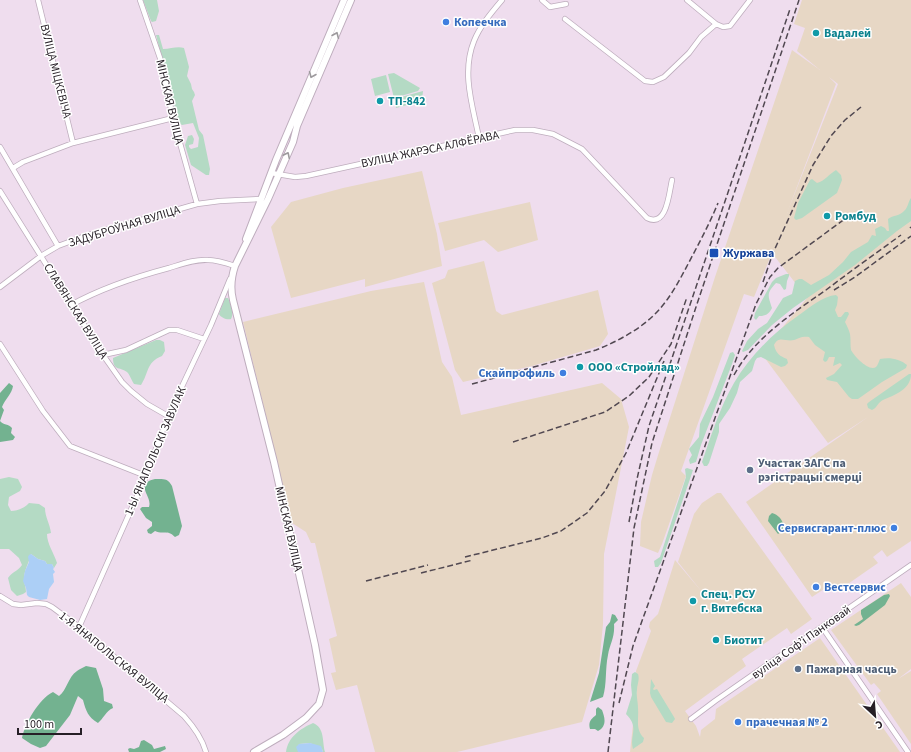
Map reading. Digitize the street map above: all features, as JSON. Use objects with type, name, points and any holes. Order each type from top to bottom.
[{"type":"main road","points":[[241,254],[271,173],[344,0]]},
{"type":"main road","points":[[241,254],[250,238],[293,142],[297,126],[350,0]]},
{"type":"main road","points":[[261,199],[268,199]]},
{"type":"main road","name":"МІНСКАЯ ВУЛІЦА","points":[[241,254],[232,276],[231,293],[276,470],[323,690],[319,704],[306,718],[283,735],[254,752]]},
{"type":"street","name":"ВУЛІЦА МІЦКЕВІЧА","points":[[38,0],[73,143]]},
{"type":"street","name":"МІНСКАЯ ВУЛІЦА","points":[[140,0],[160,58],[172,118],[197,204]]},
{"type":"street","points":[[479,138],[468,85],[468,65],[474,40],[485,21],[502,0]]},
{"type":"street","points":[[542,0],[550,7],[566,4]]},
{"type":"street","points":[[687,0],[716,24],[723,27],[730,26],[750,0]]},
{"type":"street","points":[[565,19],[644,81],[653,82],[664,77],[689,53],[701,37],[716,24]]},
{"type":"street","points":[[12,168],[23,162],[73,143],[172,118]]},
{"type":"street","name":"ВУЛІЦА ЖАРЭСА АЛФЁРАВА","points":[[271,173],[294,177],[306,176],[515,130],[533,130],[553,134],[586,151],[647,218],[652,220],[658,220],[661,217],[672,180]]},
{"type":"street","name":"СЛАВЯНСКАЯ ВУЛІЦА","points":[[0,146],[58,246]]},
{"type":"street","name":"СЛАВЯНСКАЯ ВУЛІЦА","points":[[0,191],[103,355],[122,382],[147,404],[168,416]]},
{"type":"street","name":"ЗАДУБРОЎНАЯ ВУЛІЦА","points":[[0,287],[41,256],[58,246],[85,236],[197,204],[261,199]]},
{"type":"street","points":[[71,304],[90,294],[136,277],[195,260],[223,262],[235,266]]},
{"type":"street","name":"1-Ы ЯНАПОЛЬСКІ ЗАВУЛАК","points":[[79,627],[146,476],[168,416],[232,276]]},
{"type":"street","points":[[103,355],[126,350],[169,330],[177,330],[204,339]]},
{"type":"street","points":[[0,344],[43,411],[70,446],[146,476]]},
{"type":"street","name":"вуліца Софʼі Панковай","points":[[691,720],[714,701],[911,565]]},
{"type":"street","name":"1-Я ЯНАПОЛЬСКАЯ ВУЛІЦА","points":[[0,596],[13,604],[46,604],[79,627],[184,716],[203,741],[206,752]]},
{"type":"street","points":[[822,627],[908,752]]},
{"type":"shaded area","points":[[802,0],[911,0],[911,541],[887,557],[882,550],[873,557],[878,563],[845,586],[844,585],[835,591],[830,585],[812,597],[746,502],[868,417],[828,443],[761,353],[807,298],[772,253],[754,297],[744,294],[681,471],[686,476],[658,553],[640,546],[641,522],[659,452],[715,277],[792,50],[820,70],[797,51],[805,28],[794,24]],"holes":[[[829,77],[838,84],[787,213],[836,84]]]},
{"type":"shaded area","points":[[422,171],[437,234],[442,266],[365,287],[365,279],[291,298],[271,227],[291,202],[343,188]]},
{"type":"shaded area","points":[[530,202],[538,240],[498,252],[484,240],[445,251],[438,223]]},
{"type":"shaded area","points":[[484,261],[496,311],[502,315],[598,290],[608,334],[600,346],[532,366],[463,382],[455,370],[432,283],[445,278],[448,270]]},
{"type":"shaded area","points":[[424,282],[442,362],[452,377],[461,415],[602,383],[621,399],[629,427],[604,554],[603,624],[599,665],[582,722],[457,752],[375,752],[357,685],[336,690],[331,673],[336,672],[329,639],[337,636],[315,543],[311,543],[306,532],[292,523],[243,322],[371,291]]},
{"type":"shaded area","points":[[717,493],[721,493],[812,619],[791,634],[787,628],[742,659],[746,666],[685,711],[696,726],[700,737],[701,730],[715,719],[716,709],[820,638],[900,752],[630,752],[637,687],[636,671],[651,631],[649,627],[650,622],[658,614],[675,560],[702,592],[678,562],[694,514],[702,503]]},
{"type":"shaded area","points":[[901,583],[911,597],[911,669],[898,679],[911,671],[911,744],[877,694],[881,691],[874,683],[871,685],[831,630]]},
{"type":"green space","points":[[143,0],[157,0],[159,11],[156,21],[151,21]]},
{"type":"green space","points":[[156,35],[159,35],[163,49],[179,47],[184,48],[189,67],[187,76],[195,95],[192,101],[199,130],[203,135],[210,169],[209,175],[206,175],[191,165],[185,145],[188,136],[192,135],[194,139],[193,144],[189,145],[189,147],[191,149],[198,147],[199,138],[193,123],[182,125],[179,123]]},
{"type":"green space","points":[[394,73],[420,88],[418,91],[394,98],[388,74]]},
{"type":"green space","points":[[386,75],[390,92],[375,96],[371,79]]},
{"type":"green space","points":[[423,91],[422,101],[396,108],[394,99]]},
{"type":"green space","points":[[836,170],[841,175],[842,180],[837,193],[802,218],[796,220],[794,218],[798,203],[810,180],[812,179],[817,183],[820,182]]},
{"type":"green space","points":[[911,198],[911,221],[855,265],[793,308],[772,325],[748,350],[742,351],[747,341],[758,329],[767,323],[783,298],[792,294],[795,281],[802,279],[811,285],[829,275],[851,252],[868,242],[872,235],[876,236],[875,229],[881,226],[889,231],[888,219],[902,213]]},
{"type":"green space","points":[[789,274],[789,276],[786,289],[784,290],[780,284],[776,283],[769,292],[772,308],[770,312],[764,316],[759,316],[756,320],[754,318],[755,313],[772,282],[776,278]]},
{"type":"green space","points":[[836,295],[838,297],[835,310],[838,317],[841,317],[845,312],[848,312],[849,314],[845,322],[850,334],[851,350],[855,356],[866,365],[873,368],[877,366],[880,359],[887,358],[901,361],[907,365],[906,368],[882,382],[858,399],[852,399],[837,382],[827,380],[826,378],[834,374],[842,365],[840,363],[833,366],[835,357],[829,357],[825,362],[823,360],[825,352],[815,345],[809,337],[794,340],[778,340],[774,345],[776,351],[780,356],[787,359],[788,363],[781,367],[761,357],[757,358],[752,371],[740,382],[730,408],[719,424],[719,432],[709,463],[707,466],[704,466],[702,462],[712,432],[729,392],[740,373],[771,337],[789,322],[817,302],[826,297]]},
{"type":"green space","points":[[225,298],[228,298],[231,306],[231,319],[221,317],[219,314]]},
{"type":"green space","points":[[156,340],[164,342],[165,351],[162,356],[153,361],[150,365],[141,385],[134,384],[128,373],[114,365],[113,358]]},
{"type":"green space","points":[[733,352],[735,355],[732,364],[696,462],[690,464],[689,460],[692,455],[689,449],[699,437],[700,424],[713,397],[730,353]]},
{"type":"green space","points":[[911,374],[908,384],[902,391],[881,401],[872,410],[868,408],[867,404],[869,402]]},
{"type":"green space","points":[[9,383],[13,386],[2,407],[4,410],[0,421],[0,393]]},
{"type":"green space","points":[[0,421],[12,428],[11,433],[15,437],[13,440],[0,442]]},
{"type":"green space","points":[[687,468],[693,470],[661,563],[658,567],[655,567],[654,561],[660,557],[686,477],[685,469]]},
{"type":"green space","points":[[9,477],[18,479],[22,487],[20,491],[9,497],[8,505],[11,511],[21,509],[29,503],[39,504],[45,508],[51,533],[47,534],[47,538],[57,563],[54,568],[52,564],[47,564],[45,561],[38,559],[31,554],[24,576],[26,592],[17,596],[11,590],[8,578],[22,565],[19,558],[9,549],[0,549],[0,479]]},
{"type":"green space","points":[[155,479],[167,480],[172,486],[182,526],[179,535],[175,537],[170,533],[155,531],[151,534],[148,533],[147,530],[152,526],[152,522],[146,518],[140,509],[142,507],[149,507],[149,499],[144,487],[149,481]]},
{"type":"green space","points":[[772,513],[781,519],[783,525],[783,528],[778,534],[768,521],[769,516]]},
{"type":"green space","points":[[889,594],[890,596],[885,605],[859,625],[854,625],[863,619],[861,610],[884,595]]},
{"type":"green space","points":[[612,614],[615,615],[618,620],[614,624],[613,637],[607,660],[603,697],[590,702],[599,673],[606,627],[610,622]]},
{"type":"green space","points":[[86,666],[96,668],[103,689],[104,701],[112,704],[113,708],[108,711],[98,723],[86,711],[83,700],[78,696],[70,715],[46,746],[40,748],[22,738],[29,719],[43,700],[53,692],[59,696],[74,674]]},
{"type":"green space","points":[[635,672],[638,674],[639,678],[637,688],[638,728],[644,738],[643,742],[633,749],[632,723],[626,714],[632,695],[632,674]]},
{"type":"green space","points":[[651,679],[655,686],[653,689],[657,689],[675,719],[672,723],[666,722],[651,697]]},
{"type":"green space","points":[[598,707],[602,710],[604,724],[598,731],[595,729],[590,729],[589,724],[591,719],[596,715],[596,709]]},
{"type":"green space","points":[[313,723],[320,728],[325,752],[310,743],[299,744],[298,752],[286,752],[289,742],[295,734]]},
{"type":"green space","points":[[144,740],[152,745],[154,749],[165,746],[166,749],[160,752],[129,752],[128,749],[139,747],[141,741]]},
{"type":"water","points":[[31,554],[38,559],[45,561],[47,564],[52,564],[54,568],[54,582],[49,589],[47,599],[40,600],[27,595],[23,581],[29,562],[28,557]]},
{"type":"water","points":[[310,743],[321,746],[323,752],[298,752],[296,747],[299,744]]},
{"type":"railway","points":[[608,752],[634,528],[652,443],[799,0]]},
{"type":"railway","points":[[629,522],[649,426],[790,9]]},
{"type":"railway","points":[[763,282],[773,253],[813,165],[831,136],[845,120],[861,107]]},
{"type":"railway","points":[[472,384],[596,350],[620,339],[649,320],[665,303],[673,291],[703,235],[718,203]]},
{"type":"railway","points":[[619,703],[633,646],[756,304],[770,277],[778,268],[846,218]]},
{"type":"railway","points":[[734,375],[752,349],[775,327],[901,235]]},
{"type":"railway","points":[[834,290],[855,277],[911,236]]},
{"type":"railway","points":[[513,442],[605,412],[629,396],[649,377],[671,344],[687,297]]},
{"type":"railway","points":[[465,557],[542,538],[561,531],[587,513],[605,491],[626,453],[664,361]]},
{"type":"railway","points":[[421,573],[473,560]]},
{"type":"railway","points":[[366,581],[428,565]]},
{"type":"place","name":"Копеечка","points":[[446,22]]},
{"type":"place","name":"Вадалей","points":[[816,33]]},
{"type":"place","name":"ТП-842","points":[[380,101]]},
{"type":"place","name":"Ромбуд","points":[[827,216]]},
{"type":"place","name":"Журжава","points":[[714,253]]},
{"type":"place","name":"ООО «Стройлад»","points":[[580,367]]},
{"type":"place","name":"Скайпрофиль","points":[[563,373]]},
{"type":"place","name":"Участак ЗАГС па рэгістрацыі смерці","points":[[750,470]]},
{"type":"place","name":"Сервисгарант-плюс","points":[[894,528]]},
{"type":"place","name":"Вестсервис","points":[[816,587]]},
{"type":"place","name":"Спец. РСУ г. Витебска","points":[[693,601]]},
{"type":"place","name":"Биотит","points":[[716,640]]},
{"type":"place","name":"Пажарная часць","points":[[798,669]]},
{"type":"place","name":"прачечная № 2","points":[[738,722]]}]
